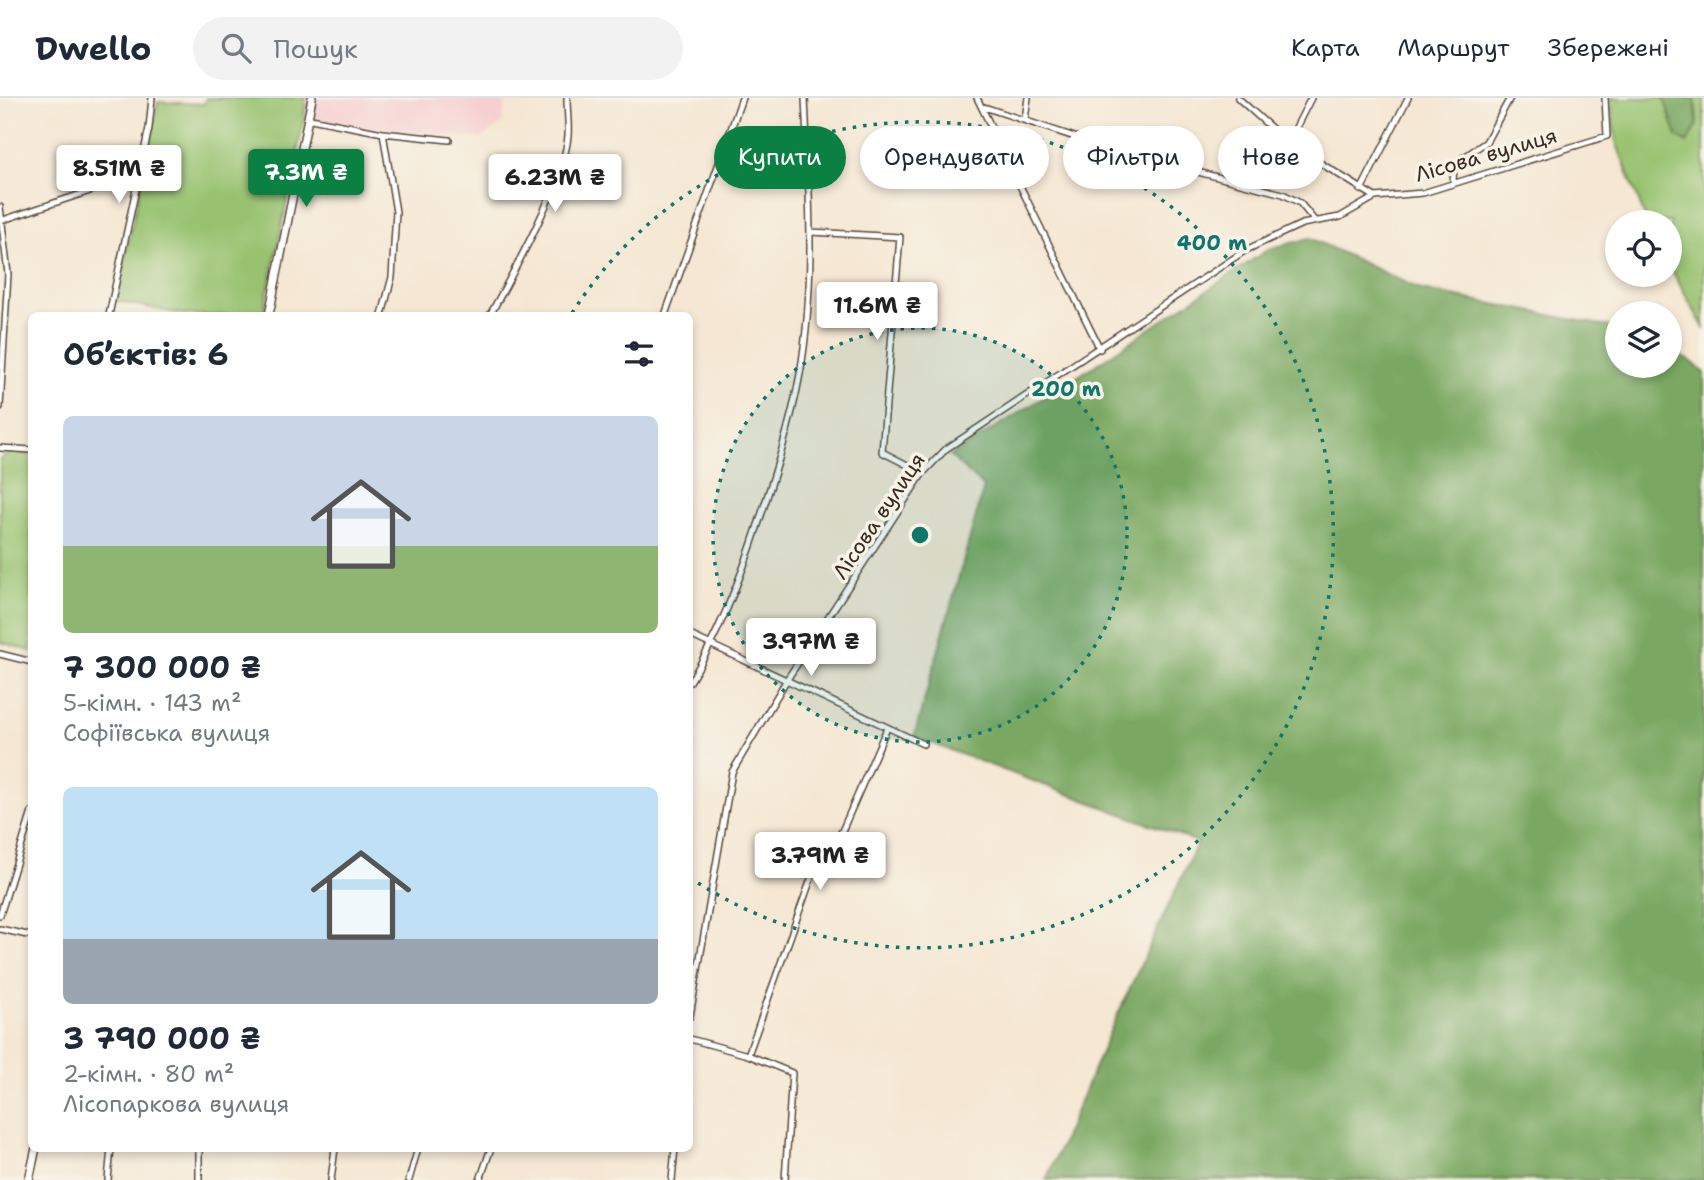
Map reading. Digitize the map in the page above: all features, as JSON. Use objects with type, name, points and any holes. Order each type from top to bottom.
[{"type":"street","points":[[111,312],[152,98]]},
{"type":"street","points":[[270,312],[311,119],[312,98]]},
{"type":"street","points":[[492,312],[514,272],[553,185],[568,138],[567,98]]},
{"type":"street","points":[[666,312],[742,98]]},
{"type":"street","points":[[693,677],[713,644],[745,564],[781,455],[800,374],[811,232],[805,98]]},
{"type":"street","points":[[977,98],[1100,349]]},
{"type":"street","points":[[1025,119],[1028,98]]},
{"type":"street","points":[[1238,98],[1269,126]]},
{"type":"street","points":[[1297,126],[1311,98]]},
{"type":"street","points":[[1361,190],[1408,98]]},
{"type":"street","points":[[1453,183],[1454,164],[1486,142],[1510,98]]},
{"type":"street","name":"Лісова вулиця","points":[[693,997],[716,851],[732,772],[786,681],[923,473],[946,449],[1246,250],[1314,219],[1340,216],[1375,197],[1423,193],[1607,136],[1605,98]]},
{"type":"street","points":[[981,106],[1120,152],[1283,194],[1300,203],[1314,219]]},
{"type":"street","points":[[311,119],[383,133],[449,140]]},
{"type":"street","points":[[383,133],[396,212],[392,277],[383,312]]},
{"type":"street","points":[[1324,166],[1375,197]]},
{"type":"street","points":[[1,221],[138,175]]},
{"type":"street","points":[[0,207],[8,274],[0,407]]},
{"type":"street","points":[[811,232],[900,237],[883,452],[923,473]]},
{"type":"street","points":[[0,448],[28,450]]},
{"type":"street","points":[[693,636],[923,744]]},
{"type":"street","points":[[0,654],[28,661]]},
{"type":"street","points":[[748,1055],[812,876],[842,831],[887,727]]},
{"type":"street","points":[[0,915],[28,825]]},
{"type":"street","points":[[0,929],[28,935]]},
{"type":"street","points":[[693,1041],[748,1055],[792,1073],[785,1180]]},
{"type":"street","points":[[29,1180],[35,1152]]},
{"type":"street","points":[[108,1180],[111,1152]]},
{"type":"street","points":[[199,1180],[200,1152]]},
{"type":"street","points":[[331,1180],[334,1152]]},
{"type":"street","points":[[409,1180],[417,1152]]},
{"type":"street","points":[[480,1180],[490,1152]]},
{"type":"street","points":[[672,1180],[675,1152]]},
{"type":"shaded area","points":[[306,98],[506,98],[502,124],[481,138],[304,120]]},
{"type":"green space","points":[[206,98],[306,98],[304,120],[264,312],[171,312],[116,301],[158,102],[204,104]]},
{"type":"green space","points":[[1610,98],[1664,98],[1677,136],[1697,125],[1695,98],[1704,98],[1704,328],[1681,287],[1682,210],[1642,210],[1616,142]]},
{"type":"green space","points":[[1664,98],[1695,98],[1697,125],[1687,143],[1677,136]]},
{"type":"green space","points":[[1310,238],[1421,290],[1605,326],[1605,378],[1682,378],[1682,357],[1704,373],[1704,1180],[1046,1180],[1112,1027],[1198,842],[914,737],[984,487],[950,456],[1091,368],[1269,249]]},
{"type":"green space","points":[[12,451],[28,454],[28,650],[0,642],[0,459]]}]
